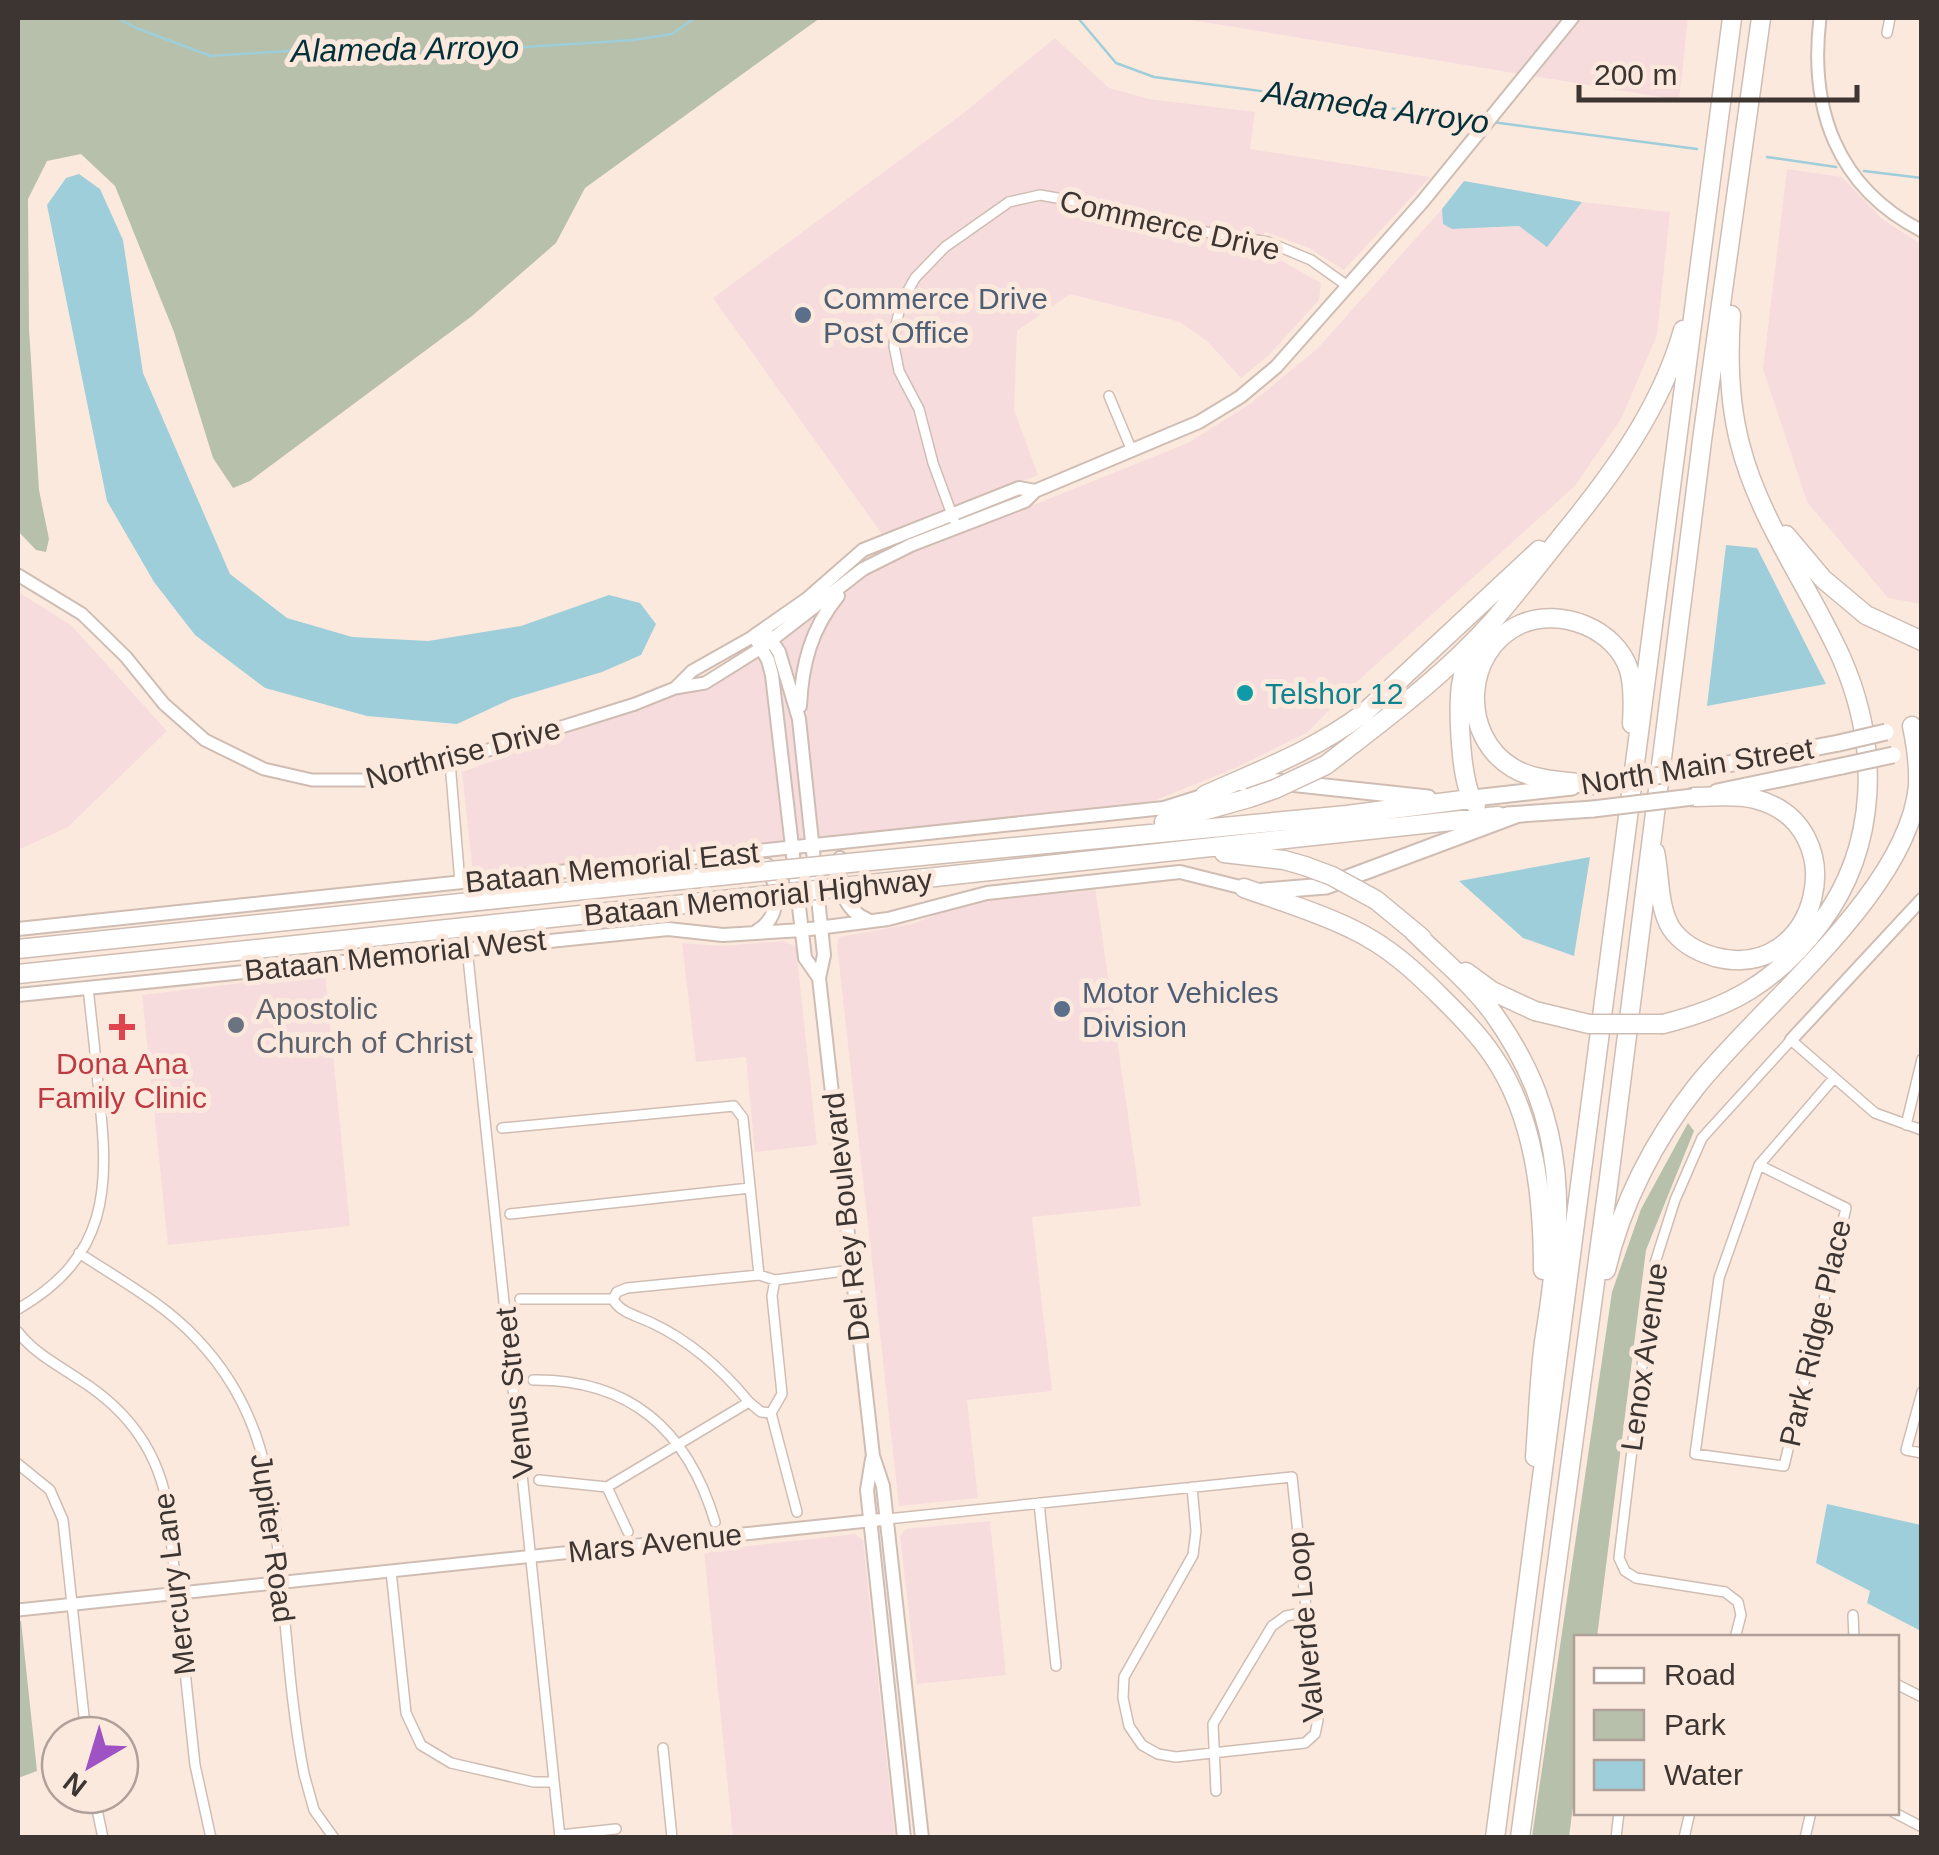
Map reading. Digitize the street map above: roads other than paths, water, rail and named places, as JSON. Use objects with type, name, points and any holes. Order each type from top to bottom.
[{"type":"highway","points":[[1495,1838],[1732,18]]},
{"type":"highway","points":[[1520,1838],[1761,18]]},
{"type":"highway","points":[[1204,847],[1305,866],[1332,876],[1376,900],[1492,991],[1535,1011],[1589,1024],[1663,1024],[1704,1012],[1750,991],[1794,956],[1844,887],[1861,842],[1868,808],[1867,751],[1853,686],[1756,488],[1740,445],[1730,395],[1739,183]]},
{"type":"highway","points":[[1078,839],[1090,833],[1184,818],[1275,790],[1326,765],[1418,692],[1492,621],[1626,452],[1666,377],[1685,321],[1703,232]]},
{"type":"highway","points":[[1756,488],[1782,529],[1823,579],[1866,614],[1922,641]]},
{"type":"highway","points":[[1205,795],[1309,750],[1337,733],[1587,506]]},
{"type":"highway","points":[[1595,784],[1527,775],[1501,760],[1481,734],[1474,697],[1479,671],[1501,638],[1522,624],[1547,618],[1574,621],[1599,631],[1616,648],[1629,668],[1636,766]]},
{"type":"highway","points":[[1492,621],[1461,682],[1461,724],[1470,799],[1478,807],[1507,816]]},
{"type":"highway","points":[[1577,1398],[1612,1245],[1637,1180],[1694,1090],[1835,936],[1889,866],[1912,814],[1918,785],[1917,724]]},
{"type":"highway","points":[[1652,833],[1666,918],[1684,942],[1710,956],[1728,960],[1761,955],[1783,944],[1807,918],[1817,885],[1810,847],[1797,826],[1758,800],[1693,796]]},
{"type":"highway","name":"Bataan Memorial Highway","points":[[18,949],[868,860],[1347,815],[1470,799]]},
{"type":"highway","name":"Bataan Memorial Highway","points":[[21,974],[1507,816]]},
{"type":"highway","points":[[1244,888],[1352,928],[1383,946],[1438,994],[1494,1058],[1515,1098],[1532,1148],[1544,1265],[1544,1343]]},
{"type":"highway","points":[[1413,931],[1490,1009],[1530,1073],[1554,1147],[1558,1215],[1532,1485],[1530,1573]]},
{"type":"main road","points":[[763,639],[863,550],[1025,501],[1036,491],[1199,422],[1240,396],[1276,367],[1349,287],[1572,18]]},
{"type":"main road","points":[[763,639],[863,569],[954,520]]},
{"type":"main road","points":[[799,719],[802,670],[810,644],[835,599],[863,569]]},
{"type":"main road","name":"Del Rey Boulevard","points":[[763,639],[788,678],[799,719],[822,927],[824,961],[818,978],[873,1456],[883,1486],[887,1519],[922,1838]]},
{"type":"main road","name":"Del Rey Boulevard","points":[[763,639],[781,737],[807,964],[818,978]]},
{"type":"main road","name":"North Main Street","points":[[1205,795],[1262,780],[1409,798],[1470,799],[1696,770],[1917,724]]},
{"type":"main road","points":[[781,737],[800,737]]},
{"type":"main road","name":"North Main Street","points":[[1244,888],[1269,892],[1326,886],[1507,816],[1693,796],[1919,749]]},
{"type":"main road","name":"Bataan Memorial East","points":[[18,929],[1164,808],[1205,795]]},
{"type":"main road","points":[[856,842],[845,850],[840,861],[843,895],[852,911],[871,921]]},
{"type":"main road","points":[[751,853],[765,862],[772,874],[776,903],[772,918],[754,932]]},
{"type":"main road","name":"Bataan Memorial West","points":[[18,995],[668,929],[723,935],[802,930],[904,916],[986,893],[1180,872],[1244,888]]},
{"type":"main road","name":"Del Rey Boulevard","points":[[873,1456],[867,1490],[905,1836]]},
{"type":"main road","points":[[896,1760],[914,1758]]},
{"type":"main road","points":[[899,1788],[916,1786]]},
{"type":"street","points":[[1820,18],[1818,87],[1838,151],[1851,172],[1879,202],[1922,231]]},
{"type":"street","points":[[1887,33],[1890,18]]},
{"type":"street","name":"Commerce Drive","points":[[954,520],[919,410],[899,372],[894,346],[896,326],[901,303],[917,276],[945,247],[1009,202],[1040,194],[1080,202],[1131,220],[1268,242],[1311,260],[1349,287]]},
{"type":"street","points":[[1109,396],[1132,451]]},
{"type":"street","name":"Northrise Drive","points":[[18,574],[82,614],[126,657],[180,720],[205,740],[246,762],[287,776],[345,783],[378,780],[450,762],[705,682],[763,639]]},
{"type":"street","points":[[450,762],[460,883]]},
{"type":"street","name":"Lenox Avenue","points":[[1736,1635],[1738,1602],[1725,1592],[1636,1578],[1625,1571],[1619,1558],[1654,1266],[1675,1200],[1702,1138],[1922,899]]},
{"type":"street","name":"Venus Street","points":[[467,948],[560,1836]]},
{"type":"street","points":[[18,1309],[54,1283],[79,1254],[96,1220],[106,1173],[88,988]]},
{"type":"street","points":[[1791,1040],[1875,1113],[1922,1130]]},
{"type":"street","points":[[1906,1126],[1922,1059]]},
{"type":"street","name":"Park Ridge Place","points":[[1759,1165],[1846,1208],[1784,1466],[1695,1454],[1719,1278],[1759,1165],[1834,1078]]},
{"type":"street","points":[[502,1128],[734,1106],[743,1118],[759,1275]]},
{"type":"street","points":[[510,1214],[750,1188]]},
{"type":"street","name":"Jupiter Road","points":[[79,1254],[179,1322],[208,1351],[233,1386],[252,1423],[268,1468],[304,1774],[314,1810],[331,1836]]},
{"type":"street","points":[[520,1299],[613,1298],[627,1288],[759,1275],[775,1280],[852,1270]]},
{"type":"street","points":[[775,1280],[772,1296],[782,1394],[771,1413],[797,1512]]},
{"type":"street","points":[[613,1298],[620,1308],[671,1333],[702,1354],[748,1402],[761,1412],[771,1413]]},
{"type":"street","name":"Mercury Lane","points":[[18,1332],[42,1355],[107,1398],[145,1442],[164,1488],[195,1765],[210,1838]]},
{"type":"street","points":[[533,1380],[580,1383],[624,1400],[661,1424],[680,1444],[715,1522]]},
{"type":"street","points":[[1922,1392],[1906,1450],[1922,1453]]},
{"type":"street","points":[[539,1480],[607,1487],[748,1402]]},
{"type":"street","points":[[18,1464],[45,1484],[64,1520],[84,1715]]},
{"type":"street","name":"Mars Avenue","points":[[18,1610],[1292,1476]]},
{"type":"street","name":"Valverde Loop","points":[[1192,1487],[1196,1531],[1193,1554],[1126,1672],[1123,1698],[1131,1732],[1152,1752],[1170,1757],[1301,1744],[1316,1734],[1318,1720],[1292,1476]]},
{"type":"street","points":[[607,1487],[628,1532]]},
{"type":"street","points":[[1039,1503],[1056,1666]]},
{"type":"street","points":[[391,1571],[406,1713],[421,1745],[451,1763],[534,1782],[554,1782]]},
{"type":"street","points":[[1216,1791],[1212,1753],[1215,1720],[1268,1630],[1282,1618],[1306,1612]]},
{"type":"street","points":[[1853,1615],[1854,1635]]},
{"type":"street","points":[[1899,1686],[1922,1697]]},
{"type":"street","points":[[663,1748],[672,1838]]},
{"type":"street","points":[[1899,1815],[1922,1827]]},
{"type":"street","points":[[560,1836],[616,1829]]},
{"type":"water","points":[[79,174],[100,189],[123,240],[143,373],[230,574],[287,618],[352,637],[428,641],[521,626],[609,595],[640,603],[656,624],[641,655],[602,672],[511,699],[457,724],[367,716],[265,688],[195,635],[154,582],[107,501],[47,205],[66,178]]},
{"type":"water","points":[[1464,181],[1582,202],[1547,247],[1519,226],[1452,229],[1443,224],[1442,209]]},
{"type":"water","points":[[1726,545],[1757,548],[1826,684],[1707,706]]},
{"type":"water","points":[[1590,857],[1574,956],[1523,938],[1459,881]]},
{"type":"water","points":[[1827,1504],[1921,1525],[1921,1631],[1867,1603],[1870,1591],[1816,1563]]},
{"type":"waterway","name":"Alameda Arroyo","points":[[117,18],[211,56],[362,46],[435,53],[633,40],[672,34],[695,18]]},
{"type":"waterway","name":"Alameda Arroyo","points":[[1078,18],[1116,63],[1154,77],[1479,120]]},
{"type":"waterway","name":"Alameda Arroyo","points":[[1492,122],[1697,149]]},
{"type":"waterway","name":"Alameda Arroyo","points":[[1767,157],[1836,167]]},
{"type":"waterway","name":"Alameda Arroyo","points":[[1864,171],[1922,178]]},
{"type":"place","name":"Commerce Drive Post Office","points":[[803,315]]},
{"type":"place","name":"Telshor 12","points":[[1245,693]]},
{"type":"place","name":"Motor Vehicles Division","points":[[1062,1009]]},
{"type":"place","name":"Apostolic Church of Christ","points":[[236,1025]]},
{"type":"place","name":"Dona Ana Family Clinic","points":[[122,1027]]}]
